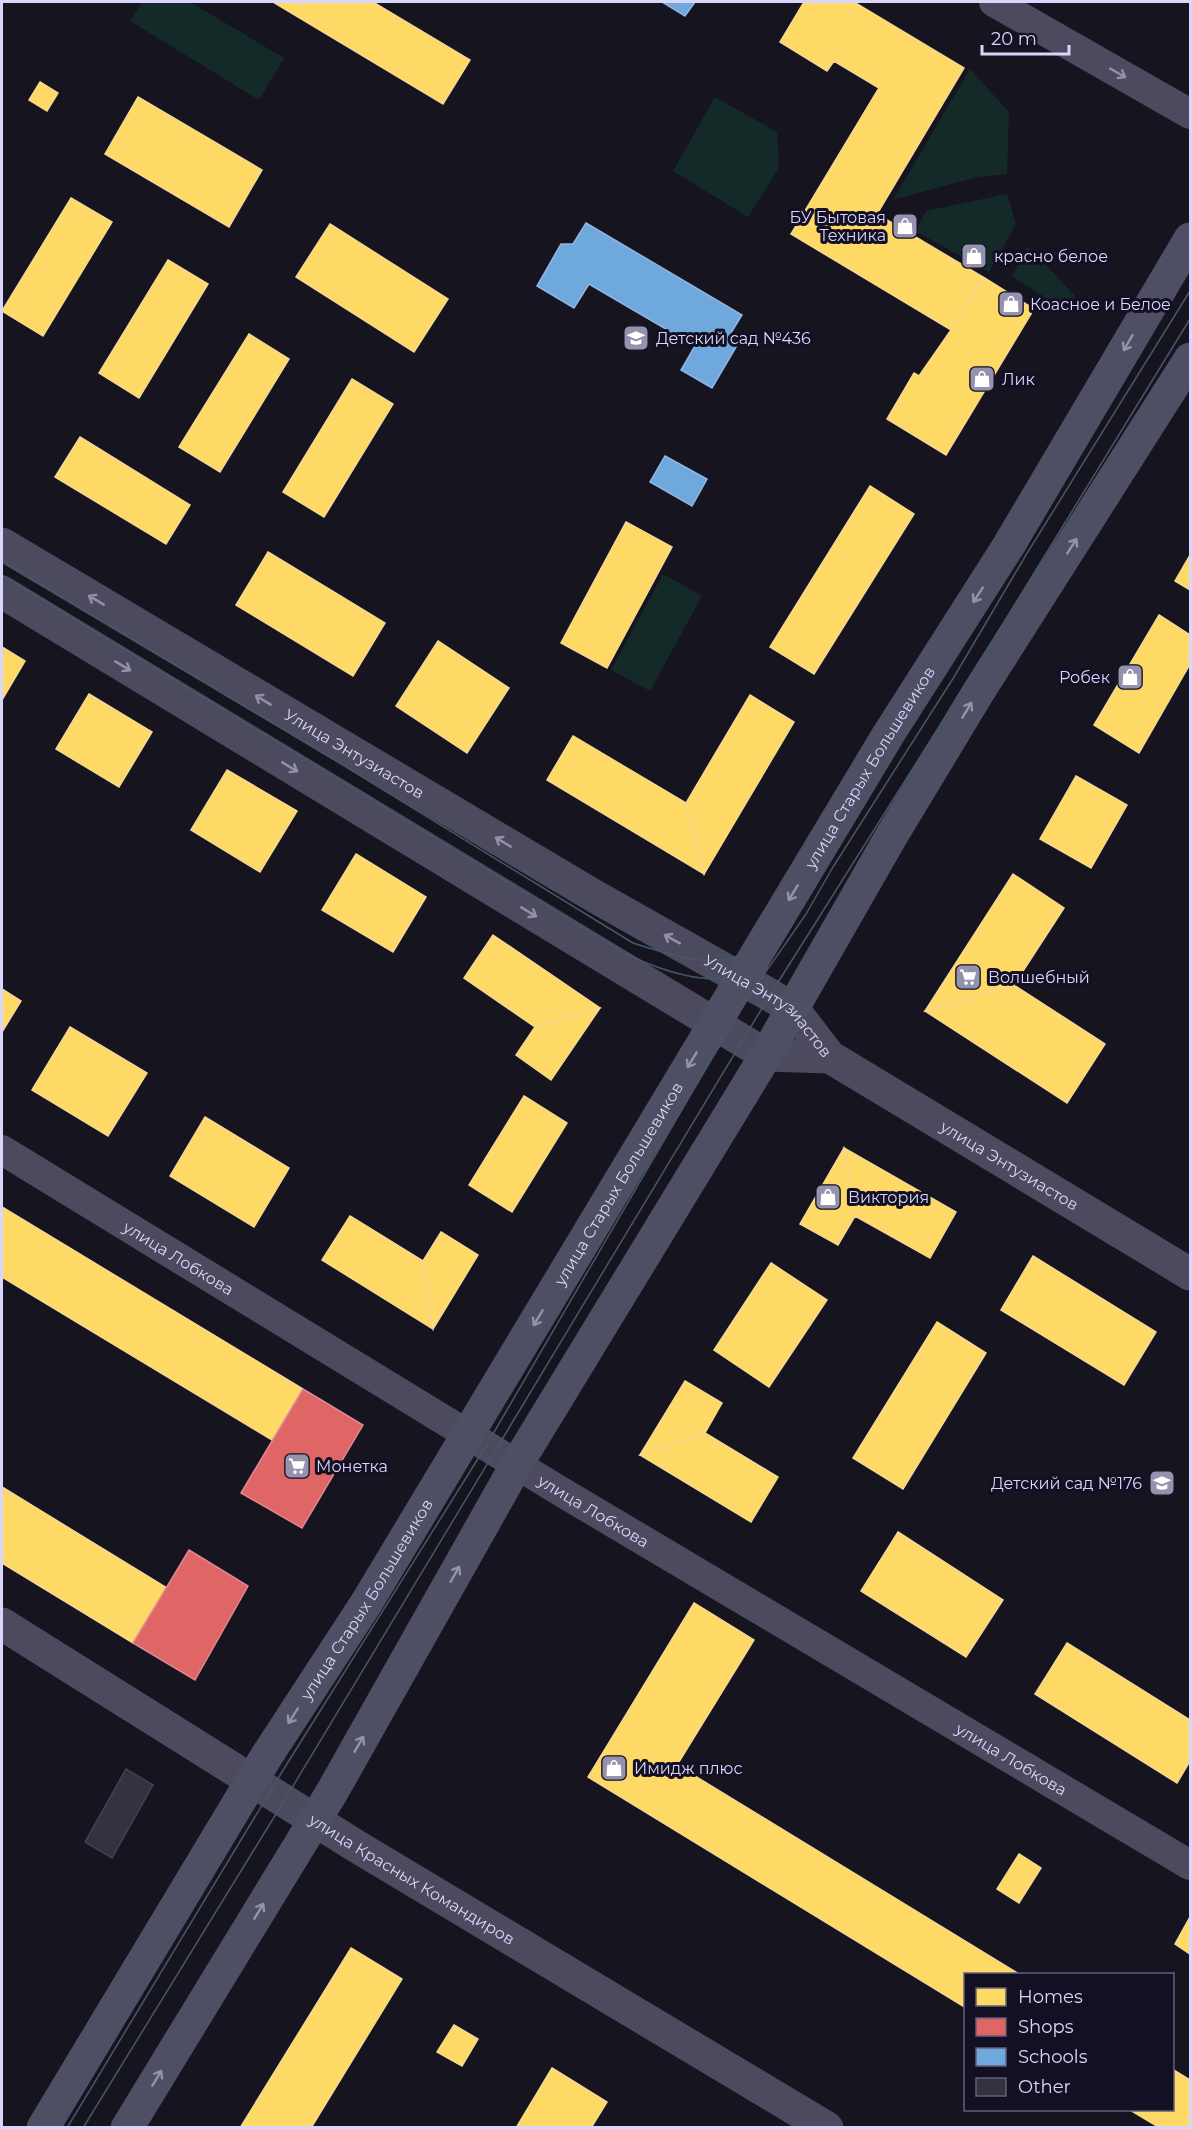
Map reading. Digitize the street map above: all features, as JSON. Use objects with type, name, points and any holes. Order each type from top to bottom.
[{"type":"main road","name":"улица Старых Большевиков","points":[[43,2127],[251,1781],[367,1602],[888,735],[1009,545],[1191,239]]},
{"type":"main road","points":[[127,2127],[315,1820],[517,1464],[766,1055],[892,835],[979,691],[1191,359]]},
{"type":"street","points":[[994,2],[1191,114]]},
{"type":"street","name":"Улица Энтузиастов","points":[[2,544],[596,897],[793,1009],[830,1057]]},
{"type":"street","name":"Улица Энтузиастов","points":[[2,592],[766,1055],[830,1057]]},
{"type":"street","name":"улица Энтузиастов","points":[[830,1057],[1191,1274]]},
{"type":"street","name":"улица Лобкова","points":[[2,1150],[468,1435],[1191,1864]]},
{"type":"street","name":"улица Красных Командиров","points":[[2,1624],[251,1781],[827,2127]]},
{"type":"green space","points":[[142,2],[190,2],[284,58],[259,100],[130,21]]},
{"type":"green space","points":[[970,69],[1009,112],[1007,174],[977,177],[893,200]]},
{"type":"green space","points":[[715,97],[777,132],[779,168],[748,217],[673,171]]},
{"type":"green space","points":[[1007,194],[1016,224],[989,272],[915,231],[926,211]]},
{"type":"green space","points":[[1028,246],[1075,296],[1065,311],[1012,276]]},
{"type":"green space","points":[[663,574],[702,596],[650,691],[611,670]]},
{"type":"building: Homes","points":[[273,2],[373,2],[470,60],[443,104]]},
{"type":"building: Homes","points":[[804,2],[854,2],[964,68],[877,214],[983,277],[951,330],[791,234],[879,88],[834,61],[827,71],[780,42]]},
{"type":"building: Homes","points":[[40,82],[58,93],[47,111],[29,100]]},
{"type":"building: Homes","points":[[138,97],[262,170],[229,227],[105,154]]},
{"type":"building: Homes","points":[[71,198],[112,222],[43,336],[2,311]]},
{"type":"building: Homes","points":[[330,224],[448,299],[414,352],[296,277]]},
{"type":"building: Homes","points":[[168,260],[208,284],[139,398],[99,373]]},
{"type":"building: Homes","points":[[983,277],[1034,309],[946,455],[887,419],[914,373],[919,376],[951,330]]},
{"type":"building: Homes","points":[[249,334],[289,359],[220,472],[179,447]]},
{"type":"building: Homes","points":[[352,379],[393,404],[324,517],[283,492]]},
{"type":"building: Homes","points":[[80,437],[190,505],[166,544],[55,477]]},
{"type":"building: Homes","points":[[870,486],[914,514],[814,674],[770,647]]},
{"type":"building: Homes","points":[[626,522],[672,547],[607,668],[561,643]]},
{"type":"building: Homes","points":[[268,552],[385,623],[353,676],[236,605]]},
{"type":"building: Homes","points":[[1190,555],[1190,590],[1175,581]]},
{"type":"building: Homes","points":[[1159,615],[1190,635],[1190,664],[1139,753],[1094,725]]},
{"type":"building: Homes","points":[[438,641],[509,688],[467,753],[396,706]]},
{"type":"building: Homes","points":[[2,647],[25,661],[2,700]]},
{"type":"building: Homes","points":[[89,694],[152,732],[119,787],[56,749]]},
{"type":"building: Homes","points":[[750,695],[794,722],[704,874],[686,803]]},
{"type":"building: Homes","points":[[573,736],[686,803],[704,874],[547,780]]},
{"type":"building: Homes","points":[[227,770],[297,811],[260,872],[191,830]]},
{"type":"building: Homes","points":[[1076,776],[1127,805],[1091,868],[1040,839]]},
{"type":"building: Homes","points":[[356,854],[426,897],[393,952],[322,910]]},
{"type":"building: Homes","points":[[1013,874],[1064,908],[1014,985],[925,1011]]},
{"type":"building: Homes","points":[[493,935],[600,1008],[535,1027],[464,978]]},
{"type":"building: Homes","points":[[1014,985],[1105,1044],[1067,1103],[925,1011]]},
{"type":"building: Homes","points":[[2,989],[21,1001],[2,1032]]},
{"type":"building: Homes","points":[[600,1008],[551,1080],[516,1055],[535,1027]]},
{"type":"building: Homes","points":[[70,1027],[147,1073],[108,1136],[32,1090]]},
{"type":"building: Homes","points":[[524,1096],[567,1123],[512,1212],[469,1185]]},
{"type":"building: Homes","points":[[205,1117],[289,1168],[254,1227],[170,1176]]},
{"type":"building: Homes","points":[[844,1148],[855,1216],[838,1245],[800,1224]]},
{"type":"building: Homes","points":[[844,1148],[956,1212],[930,1258],[855,1216]]},
{"type":"building: Homes","points":[[2,1207],[303,1389],[272,1440],[2,1277]]},
{"type":"building: Homes","points":[[350,1216],[423,1261],[433,1329],[322,1260]]},
{"type":"building: Homes","points":[[441,1232],[478,1255],[433,1329],[423,1261]]},
{"type":"building: Homes","points":[[1033,1256],[1156,1332],[1124,1385],[1001,1310]]},
{"type":"building: Homes","points":[[771,1263],[827,1300],[769,1387],[714,1350]]},
{"type":"building: Homes","points":[[937,1322],[986,1353],[903,1489],[853,1458]]},
{"type":"building: Homes","points":[[685,1381],[722,1403],[705,1433],[640,1455]]},
{"type":"building: Homes","points":[[705,1433],[778,1477],[751,1522],[640,1455]]},
{"type":"building: Homes","points":[[2,1487],[167,1588],[133,1643],[2,1563]]},
{"type":"building: Homes","points":[[898,1532],[1003,1600],[966,1657],[861,1591]]},
{"type":"building: Homes","points":[[694,1603],[754,1640],[677,1765],[1017,1973],[964,1973],[964,2007],[588,1777]]},
{"type":"building: Homes","points":[[1067,1643],[1190,1720],[1190,1761],[1177,1783],[1035,1694]]},
{"type":"building: Homes","points":[[1019,1854],[1041,1868],[1019,1903],[997,1889]]},
{"type":"building: Homes","points":[[1190,1917],[1190,1954],[1175,1944]]},
{"type":"building: Homes","points":[[351,1948],[402,1979],[311,2128],[240,2128]]},
{"type":"building: Homes","points":[[454,2025],[478,2039],[462,2066],[437,2052]]},
{"type":"building: Homes","points":[[552,2068],[607,2102],[591,2128],[516,2128]]},
{"type":"building: Homes","points":[[1174,2070],[1190,2080],[1190,2128],[1160,2128],[1132,2111],[1174,2111]]},
{"type":"building: Shops","name":"Монетка","points":[[303,1389],[363,1425],[302,1528],[241,1493]]},
{"type":"building: Shops","points":[[189,1550],[248,1586],[195,1680],[133,1643]]},
{"type":"building: Schools","points":[[662,2],[695,2],[685,16]]},
{"type":"building: Schools","points":[[586,223],[742,315],[729,336],[739,342],[712,388],[681,370],[695,346],[589,284],[574,308],[537,286],[561,244],[573,244]]},
{"type":"building: Schools","points":[[665,456],[707,479],[692,506],[650,482]]},
{"type":"building: Other","points":[[126,1769],[153,1785],[112,1858],[85,1842]]},
{"type":"tram line","points":[[67,2128],[285,1767],[486,1446],[743,1005],[806,914],[1190,291]]},
{"type":"tram line","points":[[83,2128],[284,1801],[770,995],[966,684],[1190,319]]},
{"type":"tram line","points":[[2,561],[333,759],[633,943],[696,960],[714,960],[732,958],[750,952],[790,927]]},
{"type":"tram line","points":[[2,575],[624,953],[676,973],[713,979],[750,975],[768,968]]},
{"type":"place","name":"БУ Бытовая Техника","points":[[905,226]]},
{"type":"place","name":"красно белое","points":[[974,256]]},
{"type":"place","name":"Коасное и Белое","points":[[1011,304]]},
{"type":"place","name":"Детский сад №436","points":[[636,338]]},
{"type":"place","name":"Лик","points":[[982,379]]},
{"type":"place","name":"Робек","points":[[1130,677]]},
{"type":"place","name":"Волшебный","points":[[968,977]]},
{"type":"place","name":"Виктория","points":[[828,1197]]},
{"type":"place","name":"Монетка","points":[[297,1466]]},
{"type":"place","name":"Детский сад №176","points":[[1162,1483]]},
{"type":"place","name":"Имидж плюс","points":[[614,1768]]}]
